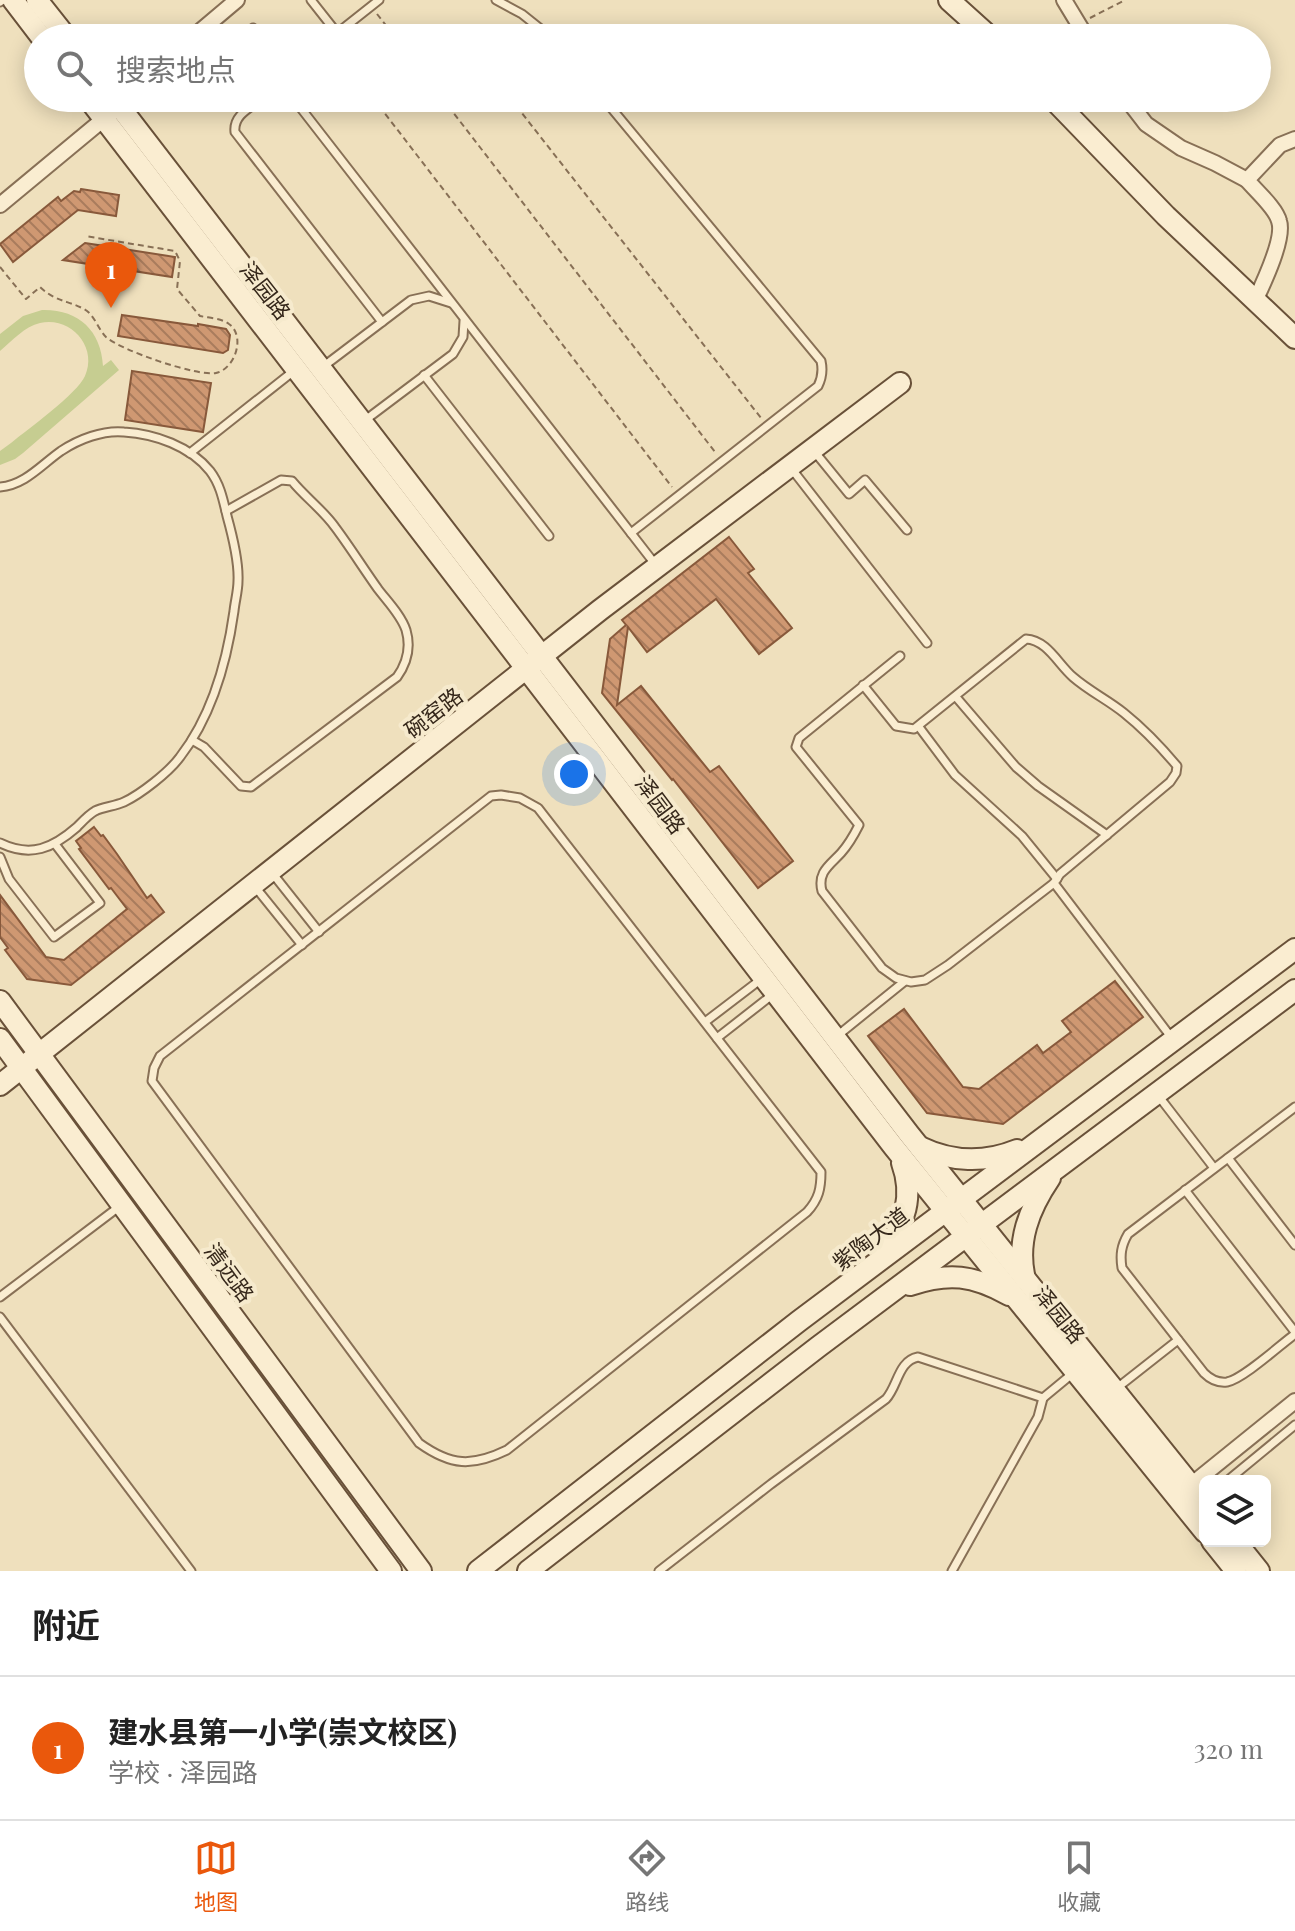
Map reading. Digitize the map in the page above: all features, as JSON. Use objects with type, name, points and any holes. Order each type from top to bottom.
[{"type":"street","points":[[13,0],[31,24]]},
{"type":"street","points":[[37,0],[56,24]]},
{"type":"street","points":[[209,24],[237,0]]},
{"type":"street","points":[[949,0],[976,24]]},
{"type":"street","points":[[1064,0],[1079,24]]},
{"type":"street","points":[[0,205],[109,112]]},
{"type":"street","name":"泽园路","points":[[120,112],[297,369],[835,1037],[919,1146],[954,1205],[1018,1300],[1199,1525]]},
{"type":"street","name":"泽园路","points":[[121,112],[362,423],[770,985],[898,1151],[954,1205]]},
{"type":"street","points":[[1066,112],[1166,216],[1295,338]]},
{"type":"street","points":[[1137,112],[1146,124],[1181,148],[1247,180],[1277,216],[1281,226],[1271,264],[1255,301]]},
{"type":"street","points":[[1247,180],[1280,145],[1295,139]]},
{"type":"street","name":"碗窑路","points":[[0,1085],[534,662],[900,383]]},
{"type":"street","name":"紫陶大道","points":[[478,1571],[876,1263],[1295,949]]},
{"type":"street","points":[[528,1571],[1295,990]]},
{"type":"street","name":"清远路","points":[[0,1001],[421,1571]]},
{"type":"street","points":[[0,1039],[391,1571]]},
{"type":"street","points":[[919,1146],[953,1158],[986,1159],[1012,1152],[1042,1138]]},
{"type":"street","points":[[876,1263],[895,1238],[907,1206],[908,1183],[898,1151]]},
{"type":"street","points":[[1025,1279],[1021,1247],[1026,1224],[1039,1197],[1060,1166]]},
{"type":"street","name":"泽园路","points":[[974,1231],[1025,1279],[1199,1495]]},
{"type":"street","points":[[895,1290],[937,1277],[961,1277],[982,1282],[1018,1300]]},
{"type":"street","points":[[1223,1475],[1295,1401]]},
{"type":"street","points":[[1217,1547],[1236,1571]]},
{"type":"street","points":[[1240,1547],[1259,1571]]},
{"type":"lane","points":[[311,0],[326,24]]},
{"type":"lane","points":[[349,24],[379,0]]},
{"type":"lane","points":[[496,0],[534,24]]},
{"type":"lane","points":[[245,112],[234,124],[235,132],[382,322]]},
{"type":"lane","points":[[304,112],[657,567]]},
{"type":"lane","points":[[615,112],[821,361],[823,373],[818,386],[631,533]]},
{"type":"lane","points":[[321,369],[411,300],[437,298],[453,304]]},
{"type":"lane","points":[[362,423],[457,348],[463,337],[464,319]]},
{"type":"lane","points":[[190,453],[297,369]]},
{"type":"lane","points":[[424,375],[549,536]]},
{"type":"lane","points":[[0,487],[20,483],[64,449],[101,434],[122,432],[173,444],[205,465],[217,481],[226,511],[238,580],[231,634],[219,680],[192,740],[179,760],[143,791],[124,802],[95,811],[55,844],[24,850],[0,843]]},
{"type":"lane","points":[[813,449],[849,494],[865,480],[907,530]]},
{"type":"lane","points":[[790,466],[927,643]]},
{"type":"lane","points":[[192,740],[204,747],[241,786],[251,787],[397,677],[408,654],[403,622],[333,524],[292,481],[281,480],[226,511]]},
{"type":"lane","points":[[863,685],[896,726],[909,730],[919,727],[1026,639],[1035,640],[1042,643],[1069,674],[1143,730],[1177,766],[1170,782],[1055,881],[925,980],[905,981],[882,968],[822,891],[823,873],[859,825],[796,747],[799,738],[863,685],[900,656]]},
{"type":"lane","points":[[956,697],[1016,767],[1107,835]]},
{"type":"lane","points":[[919,727],[955,775],[1022,836],[1173,1040]]},
{"type":"lane","points":[[491,796],[520,798],[538,808],[821,1172],[817,1199],[796,1221],[507,1450],[485,1460],[456,1461],[436,1454],[419,1443],[152,1081],[160,1056],[319,932],[491,796]]},
{"type":"lane","points":[[0,857],[9,879],[54,937],[100,903],[55,844]]},
{"type":"lane","points":[[270,871],[319,932]]},
{"type":"lane","points":[[254,885],[302,945]]},
{"type":"lane","points":[[835,1037],[905,981]]},
{"type":"lane","points":[[705,1022],[770,985]]},
{"type":"lane","points":[[717,1038],[770,985]]},
{"type":"lane","points":[[1157,1094],[1214,1168]]},
{"type":"lane","points":[[1185,1190],[1295,1333],[1238,1377],[1226,1382],[1208,1378],[1122,1268],[1122,1245],[1128,1234],[1185,1190],[1295,1107]]},
{"type":"lane","points":[[1228,1158],[1295,1245]]},
{"type":"lane","points":[[0,1297],[121,1205]]},
{"type":"lane","points":[[0,1317],[191,1571]]},
{"type":"lane","points":[[1114,1390],[1178,1340]]},
{"type":"lane","points":[[659,1571],[886,1399],[894,1389],[904,1363],[910,1359],[918,1357],[1043,1398]]},
{"type":"lane","points":[[952,1571],[1038,1417],[1043,1398],[1075,1372]]},
{"type":"lane","points":[[1234,1475],[1295,1425]]},
{"type":"path","points":[[1079,24],[1125,0]]},
{"type":"path","points":[[372,6],[386,24]]},
{"type":"path","points":[[384,112],[679,495]]},
{"type":"path","points":[[453,112],[722,461]]},
{"type":"path","points":[[521,112],[767,426]]},
{"type":"path","points":[[0,267],[26,299],[40,287],[63,302],[87,310],[102,332],[117,344],[181,369],[218,372],[229,365],[237,346],[235,330],[220,320],[200,316],[177,289],[180,261],[175,251],[85,236]]},
{"type":"green space","points":[[42,310],[66,313],[85,324],[98,342],[103,366],[111,360],[119,370],[23,453],[0,465],[0,451],[72,392],[85,376],[88,365],[88,354],[79,336],[62,324],[51,322],[29,327],[0,351],[0,334],[23,316]]},
{"type":"building","points":[[81,189],[119,195],[116,216],[78,210],[13,262],[0,244],[58,197],[61,201]]},
{"type":"building","points":[[85,243],[175,257],[172,277],[63,260]]},
{"type":"building","points":[[122,315],[226,329],[230,335],[228,350],[223,353],[118,336]]},
{"type":"building","points":[[132,371],[211,383],[203,432],[125,420]]},
{"type":"building","points":[[729,537],[754,569],[748,573],[792,628],[759,654],[716,599],[647,652],[628,627],[617,705],[641,686],[710,772],[719,766],[793,861],[758,888],[602,693],[610,639],[626,625],[622,620]]},
{"type":"building","points":[[94,827],[103,835],[147,898],[151,895],[164,912],[71,985],[27,979],[5,950],[8,948],[0,937],[0,895],[46,957],[64,960],[127,909],[79,849],[76,841]]},
{"type":"building","points":[[1115,981],[1143,1017],[1003,1124],[927,1113],[868,1036],[904,1009],[963,1087],[979,1089],[1037,1045],[1043,1053],[1071,1032],[1062,1021]]},
{"type":"place","name":"建水县第一小学(崇文校区)","points":[[111,308]]}]
